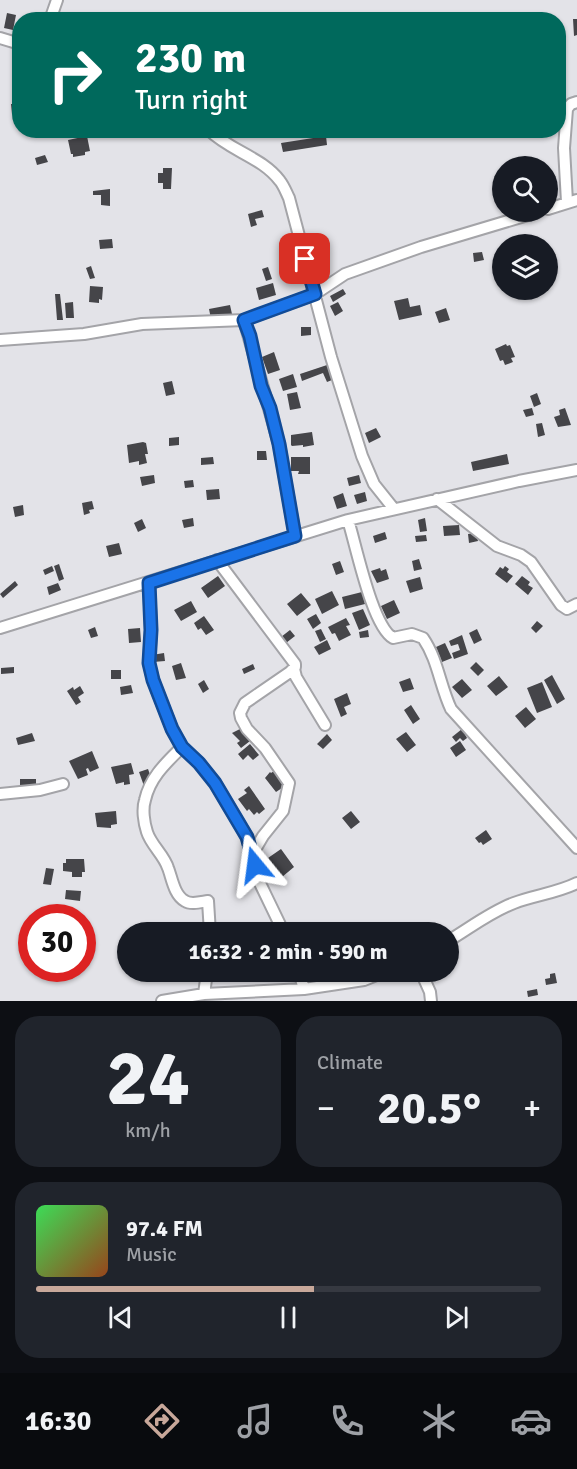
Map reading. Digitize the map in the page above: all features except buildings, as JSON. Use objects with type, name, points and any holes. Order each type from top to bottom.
[{"type":"street","points":[[566,122],[567,109],[571,104],[577,102]]},
{"type":"street","points":[[219,138],[271,171],[281,182],[289,198],[331,357],[366,465],[374,484],[394,509]]},
{"type":"street","points":[[558,207],[574,203],[564,148],[565,138]]},
{"type":"street","points":[[0,340],[84,334],[142,324],[244,320],[315,294],[345,274],[441,240],[503,222]]},
{"type":"street","points":[[244,320],[279,444],[295,536]]},
{"type":"street","points":[[0,628],[348,520],[577,470]]},
{"type":"street","points":[[437,499],[498,546],[521,555],[531,562],[561,605],[567,609],[577,604]]},
{"type":"street","points":[[348,520],[372,604],[381,626],[393,638],[412,634],[423,638],[438,666],[444,695],[451,709],[577,848]]},
{"type":"street","points":[[217,560],[293,660],[296,677],[326,725]]},
{"type":"street","points":[[149,583],[151,630],[149,663],[153,680],[172,729],[182,747],[215,783],[247,837],[258,877],[279,922]]},
{"type":"street","points":[[253,853],[263,836],[284,811],[290,783],[265,748],[247,729],[240,713],[245,703],[294,669]]},
{"type":"street","points":[[182,747],[160,770],[149,789],[144,810],[147,834],[165,862],[173,885],[182,899],[190,903],[208,902],[209,922]]},
{"type":"street","points":[[0,794],[40,790],[63,784]]},
{"type":"street","points":[[459,934],[501,908],[565,889],[577,883]]},
{"type":"street","points":[[204,994],[206,982]]},
{"type":"street","points":[[302,982],[304,989]]},
{"type":"street","points":[[162,1001],[204,994],[284,991],[351,982]]},
{"type":"street","points":[[426,982],[431,1001]]},
{"type":"street","points":[[284,991],[293,1001]]},
{"type":"route","points":[[255,865],[247,837],[215,783],[182,747],[172,729],[153,680],[149,663],[151,630],[149,583],[295,536],[279,444],[244,320],[315,294],[305,259]]}]
